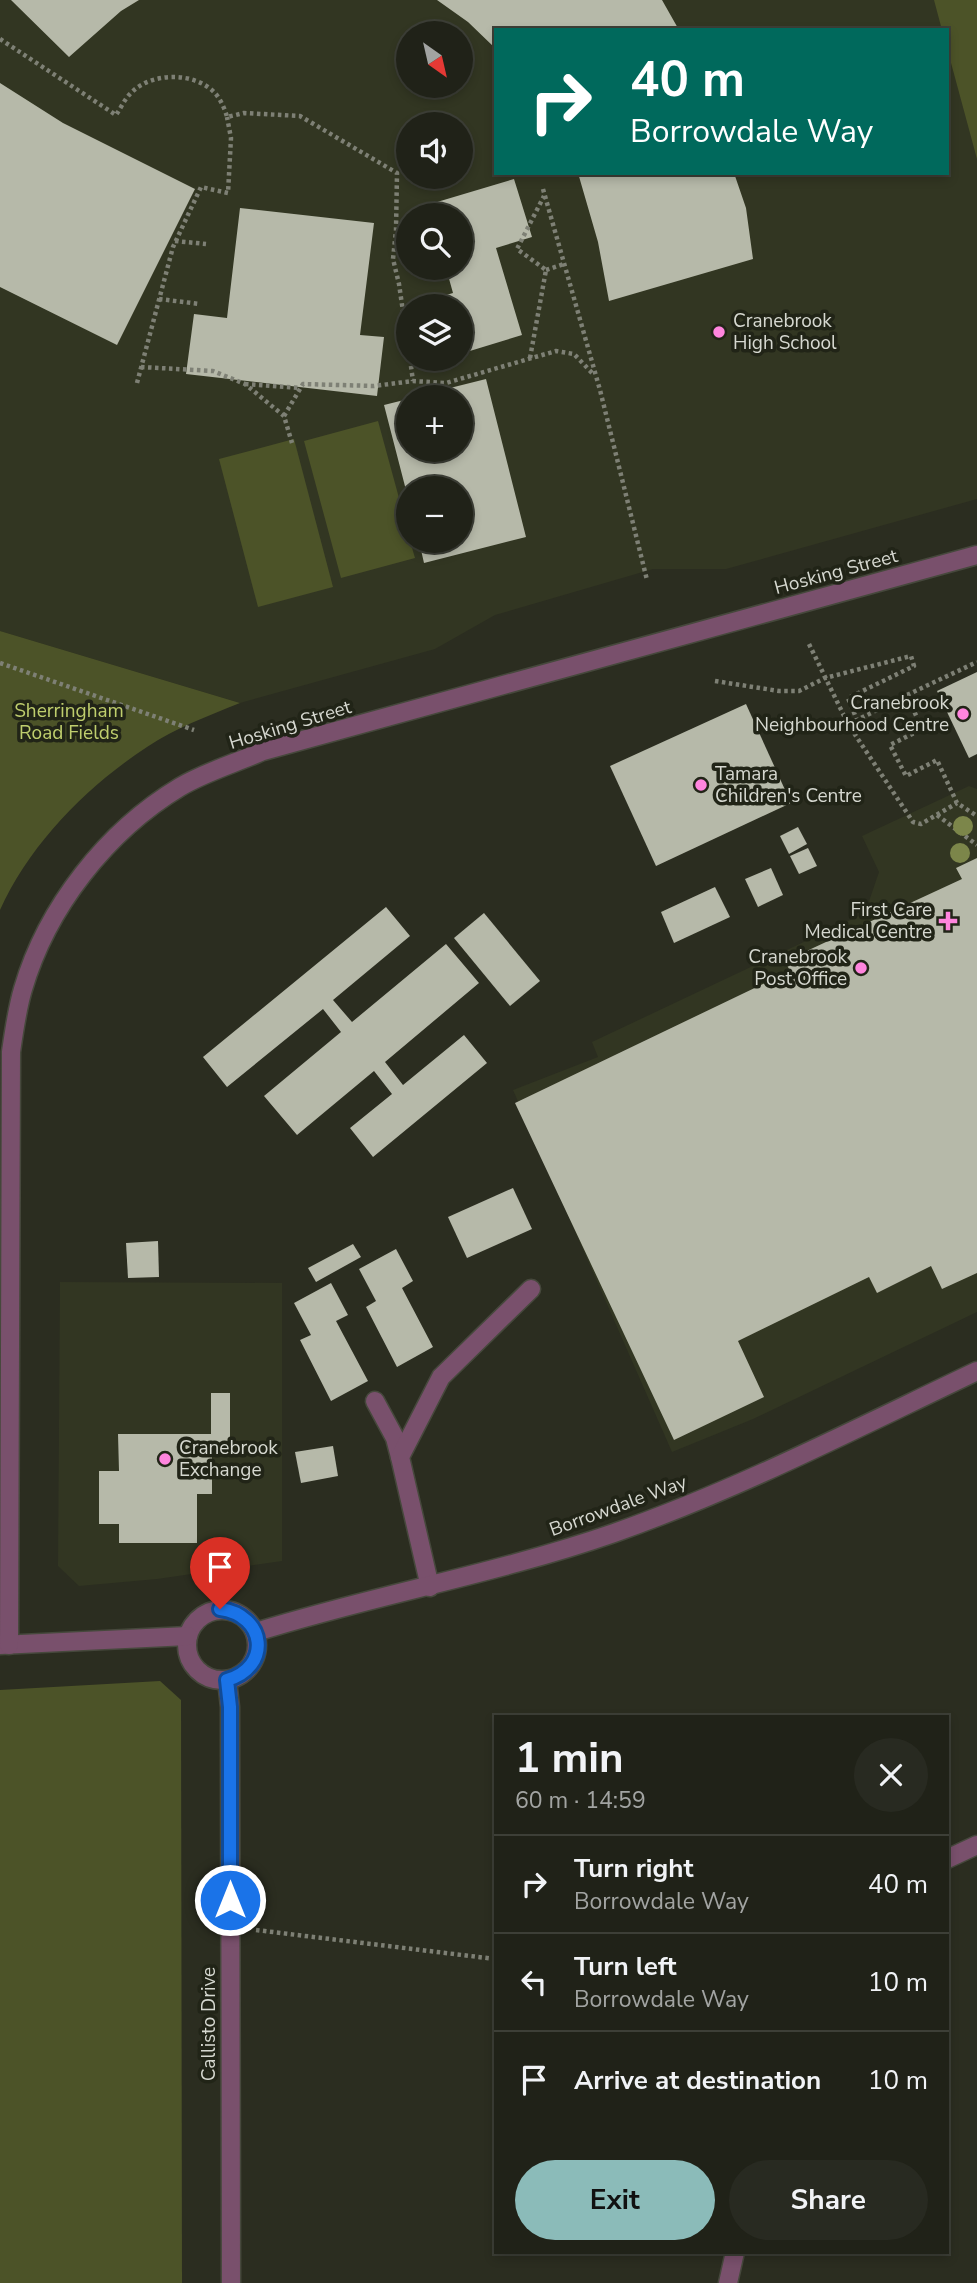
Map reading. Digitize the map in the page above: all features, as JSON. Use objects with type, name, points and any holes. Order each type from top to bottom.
[{"type":"street","name":"Hosking Street","points":[[4,1645],[11,1052],[22,991],[35,955],[61,906],[98,855],[132,822],[181,786],[263,751],[977,555]]},
{"type":"street","points":[[400,1457],[441,1377],[530,1289]]},
{"type":"street","name":"Borrowdale Way","points":[[256,1632],[308,1616],[430,1587],[559,1550],[657,1517],[792,1459],[977,1371]]},
{"type":"street","points":[[375,1401],[395,1438],[430,1587]]},
{"type":"street","points":[[220,1609],[242,1615],[256,1632],[258,1643],[253,1663],[246,1671],[227,1680],[215,1680],[196,1669],[189,1659],[188,1636],[200,1617],[220,1609]]},
{"type":"street","points":[[4,1645],[188,1636]]},
{"type":"street","name":"Callisto Drive","points":[[227,1680],[230,1707],[231,2283]]},
{"type":"street","points":[[949,1858],[977,1845]]},
{"type":"street","points":[[728,2283],[735,2254]]},
{"type":"path","points":[[0,39],[116,115],[132,91],[148,81],[171,76],[190,79],[214,91],[225,108],[231,138],[229,193],[201,187],[175,241],[137,383]]},
{"type":"path","points":[[227,117],[244,113],[300,116],[397,173],[397,230],[393,259],[400,294]]},
{"type":"path","points":[[546,270],[517,248],[544,192],[596,377],[647,580]]},
{"type":"path","points":[[175,241],[206,244]]},
{"type":"path","points":[[546,270],[564,264]]},
{"type":"path","points":[[530,358],[546,270]]},
{"type":"path","points":[[159,299],[200,304]]},
{"type":"path","points":[[284,416],[303,384],[374,386],[413,382],[446,383],[556,351],[573,354],[596,377]]},
{"type":"path","points":[[141,367],[213,371],[246,384],[300,388]]},
{"type":"path","points":[[412,371],[413,382]]},
{"type":"path","points":[[246,384],[284,416],[292,443]]},
{"type":"path","points":[[809,644],[848,724],[913,822],[921,824],[957,803]]},
{"type":"path","points":[[715,681],[779,691],[799,691],[825,678],[911,656],[914,666],[848,698],[857,720]]},
{"type":"path","points":[[848,724],[977,662]]},
{"type":"path","points":[[0,663],[194,730]]},
{"type":"path","points":[[907,695],[922,729],[890,745],[906,776],[937,760],[957,803],[977,816]]},
{"type":"path","points":[[937,815],[977,845]]},
{"type":"path","points":[[230,1927],[494,1959]]},
{"type":"shaded area","name":"Cranebrook High School","points":[[0,0],[977,0],[977,499],[726,569],[653,569],[495,615],[435,649],[240,703],[0,631]]},
{"type":"shaded area","points":[[969,786],[977,789],[977,1312],[753,1419],[672,1452],[513,1090],[598,1057],[592,1042],[865,913],[879,872],[862,836]]},
{"type":"shaded area","points":[[60,1282],[282,1283],[282,1561],[157,1579],[79,1586],[58,1566]]},
{"type":"green space","points":[[934,0],[977,0],[977,159],[949,55],[949,28],[941,28]]},
{"type":"green space","points":[[378,421],[396,487],[396,553],[414,553],[415,558],[341,578],[304,441]]},
{"type":"green space","points":[[294,439],[333,587],[258,607],[219,459]]},
{"type":"green space","name":"Sherringham Road Fields","points":[[0,631],[240,703],[169,734],[103,780],[44,840],[27,862],[0,910]]},
{"type":"green space","points":[[160,1681],[181,1700],[182,2283],[0,2283],[0,1690]]},
{"type":"building","points":[[11,0],[139,0],[121,11],[69,57]]},
{"type":"building","points":[[437,0],[662,0],[678,28],[494,28],[494,47],[473,27],[473,21],[467,21]]},
{"type":"building","points":[[0,83],[63,123],[195,189],[117,345],[0,287]]},
{"type":"building","points":[[579,175],[735,175],[746,208],[753,259],[609,301],[598,242]]},
{"type":"building","points":[[514,179],[532,237],[496,248],[522,335],[473,350],[473,294],[450,294],[453,293],[449,280],[473,280],[473,203],[434,203]]},
{"type":"building","points":[[240,208],[374,223],[360,335],[384,337],[377,396],[186,374],[194,314],[227,318]]},
{"type":"building","points":[[486,379],[526,537],[473,551],[473,476],[402,476],[399,462],[473,462],[473,385],[462,385]]},
{"type":"building","points":[[396,402],[396,451],[384,405]]},
{"type":"building","points":[[422,553],[463,553],[424,563]]},
{"type":"building","name":"Cranebrook Neighbourhood Centre","points":[[977,672],[977,754],[969,758],[937,691]]},
{"type":"building","name":"Tamara Children's Centre","points":[[746,704],[791,803],[656,866],[610,766]]},
{"type":"building","points":[[798,827],[807,844],[789,854],[780,836]]},
{"type":"building","points":[[808,848],[817,866],[799,874],[790,856]]},
{"type":"building","points":[[977,858],[977,1273],[942,1289],[931,1266],[877,1293],[869,1277],[738,1341],[764,1397],[674,1440],[515,1103],[790,971],[785,961],[962,879],[956,868]]},
{"type":"building","points":[[771,868],[783,895],[758,907],[745,879]]},
{"type":"building","points":[[715,887],[730,917],[674,943],[661,912]]},
{"type":"building","points":[[386,907],[410,936],[333,1000],[352,1022],[446,944],[479,983],[385,1062],[403,1085],[464,1035],[487,1063],[373,1157],[350,1128],[392,1094],[374,1071],[297,1135],[264,1096],[341,1032],[323,1009],[227,1087],[203,1057]]},
{"type":"building","points":[[484,913],[540,981],[510,1006],[454,938]]},
{"type":"building","points":[[513,1188],[532,1229],[467,1258],[448,1217]]},
{"type":"building","points":[[158,1241],[159,1277],[128,1278],[126,1243]]},
{"type":"building","points":[[353,1244],[361,1257],[316,1282],[308,1268]]},
{"type":"building","points":[[396,1249],[413,1281],[402,1288],[433,1347],[397,1367],[366,1307],[376,1301],[359,1269]]},
{"type":"building","points":[[331,1283],[348,1315],[336,1321],[368,1381],[331,1401],[300,1340],[311,1335],[294,1303]]},
{"type":"building","name":"Cranebrook Exchange","points":[[211,1393],[230,1393],[230,1446],[212,1446],[212,1494],[197,1494],[197,1543],[119,1543],[119,1524],[99,1524],[99,1471],[119,1471],[118,1434],[211,1434]]},
{"type":"building","points":[[333,1446],[338,1476],[301,1483],[295,1452]]},
{"type":"place","name":"Cranebrook High School","points":[[719,332]]},
{"type":"place","name":"Cranebrook Neighbourhood Centre","points":[[963,714]]},
{"type":"place","name":"Tamara Children's Centre","points":[[701,785]]},
{"type":"place","name":"First Care Medical Centre","points":[[948,921]]},
{"type":"place","name":"Cranebrook Post Office","points":[[861,968]]},
{"type":"place","name":"Cranebrook Exchange","points":[[165,1459]]},
{"type":"route","points":[[220,1609],[231,1610],[250,1622],[258,1643],[253,1663],[237,1677],[227,1680],[230,1707],[230,1900]]}]
